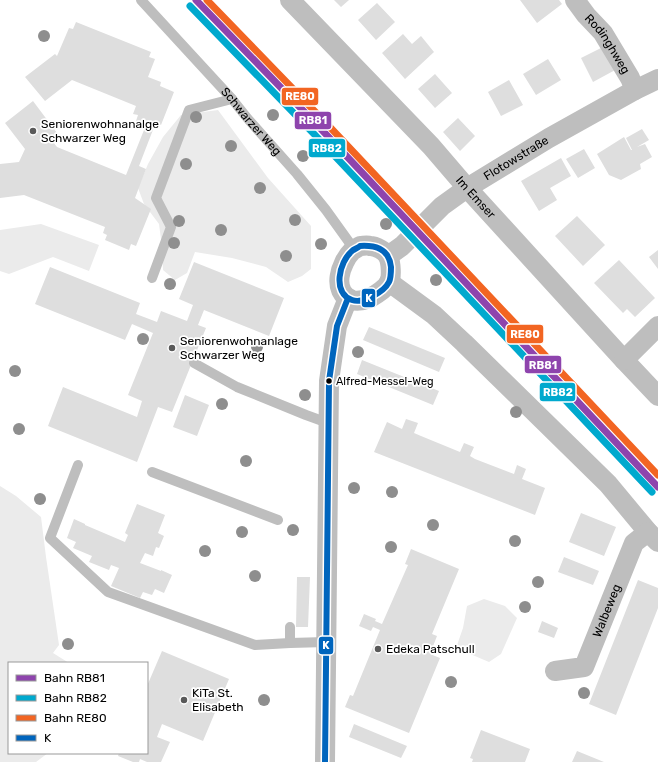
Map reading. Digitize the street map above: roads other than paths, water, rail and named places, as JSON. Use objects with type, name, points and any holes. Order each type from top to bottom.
[{"type":"street","name":"Im Emser","points":[[290,0],[431,146],[467,188],[658,396]]},
{"type":"street","name":"Rodinghweg","points":[[575,0],[586,15],[603,33],[630,78],[635,90]]},
{"type":"street","name":"Flotowstraße","points":[[395,251],[442,206],[467,188],[549,138],[635,90],[658,80]]},
{"type":"street","points":[[360,246],[370,246],[395,251],[389,282],[384,289],[376,295],[359,301],[348,298],[343,294],[340,289],[339,282],[346,259],[354,249],[360,246]]},
{"type":"street","points":[[389,282],[434,314],[608,484],[653,537]]},
{"type":"street","points":[[325,762],[329,381],[337,326],[348,298]]},
{"type":"street","points":[[624,360],[658,326]]},
{"type":"street","name":"Walbeweg","points":[[554,671],[584,667],[634,542],[653,537]]},
{"type":"lane","name":"Schwarzer Weg","points":[[141,0],[232,99],[297,174],[326,210],[354,249]]},
{"type":"lane","points":[[152,278],[171,227],[156,198],[189,110],[232,99]]},
{"type":"lane","points":[[194,364],[237,387],[328,423]]},
{"type":"lane","points":[[78,465],[50,538],[108,592],[254,645],[326,642]]},
{"type":"lane","points":[[152,472],[278,520]]},
{"type":"lane","points":[[290,627],[290,643]]},
{"type":"rail line","name":"RB81","points":[[196,0],[321,129],[658,487]]},
{"type":"rail line","name":"RE80","points":[[207,0],[327,124],[658,475]]},
{"type":"rail line","name":"RB82","points":[[190,6],[315,135],[652,492]]},
{"type":"place","name":"Seniorenwohnanalge Schwarzer Weg","points":[[33,131]]},
{"type":"place","name":"Seniorenwohnanlage Schwarzer Weg","points":[[172,348]]},
{"type":"place","name":"Alfred-Messel-Weg","points":[[329,381]]},
{"type":"place","name":"Edeka Patschull","points":[[378,649]]},
{"type":"place","name":"KiTa St. Elisabeth","points":[[184,700]]}]
